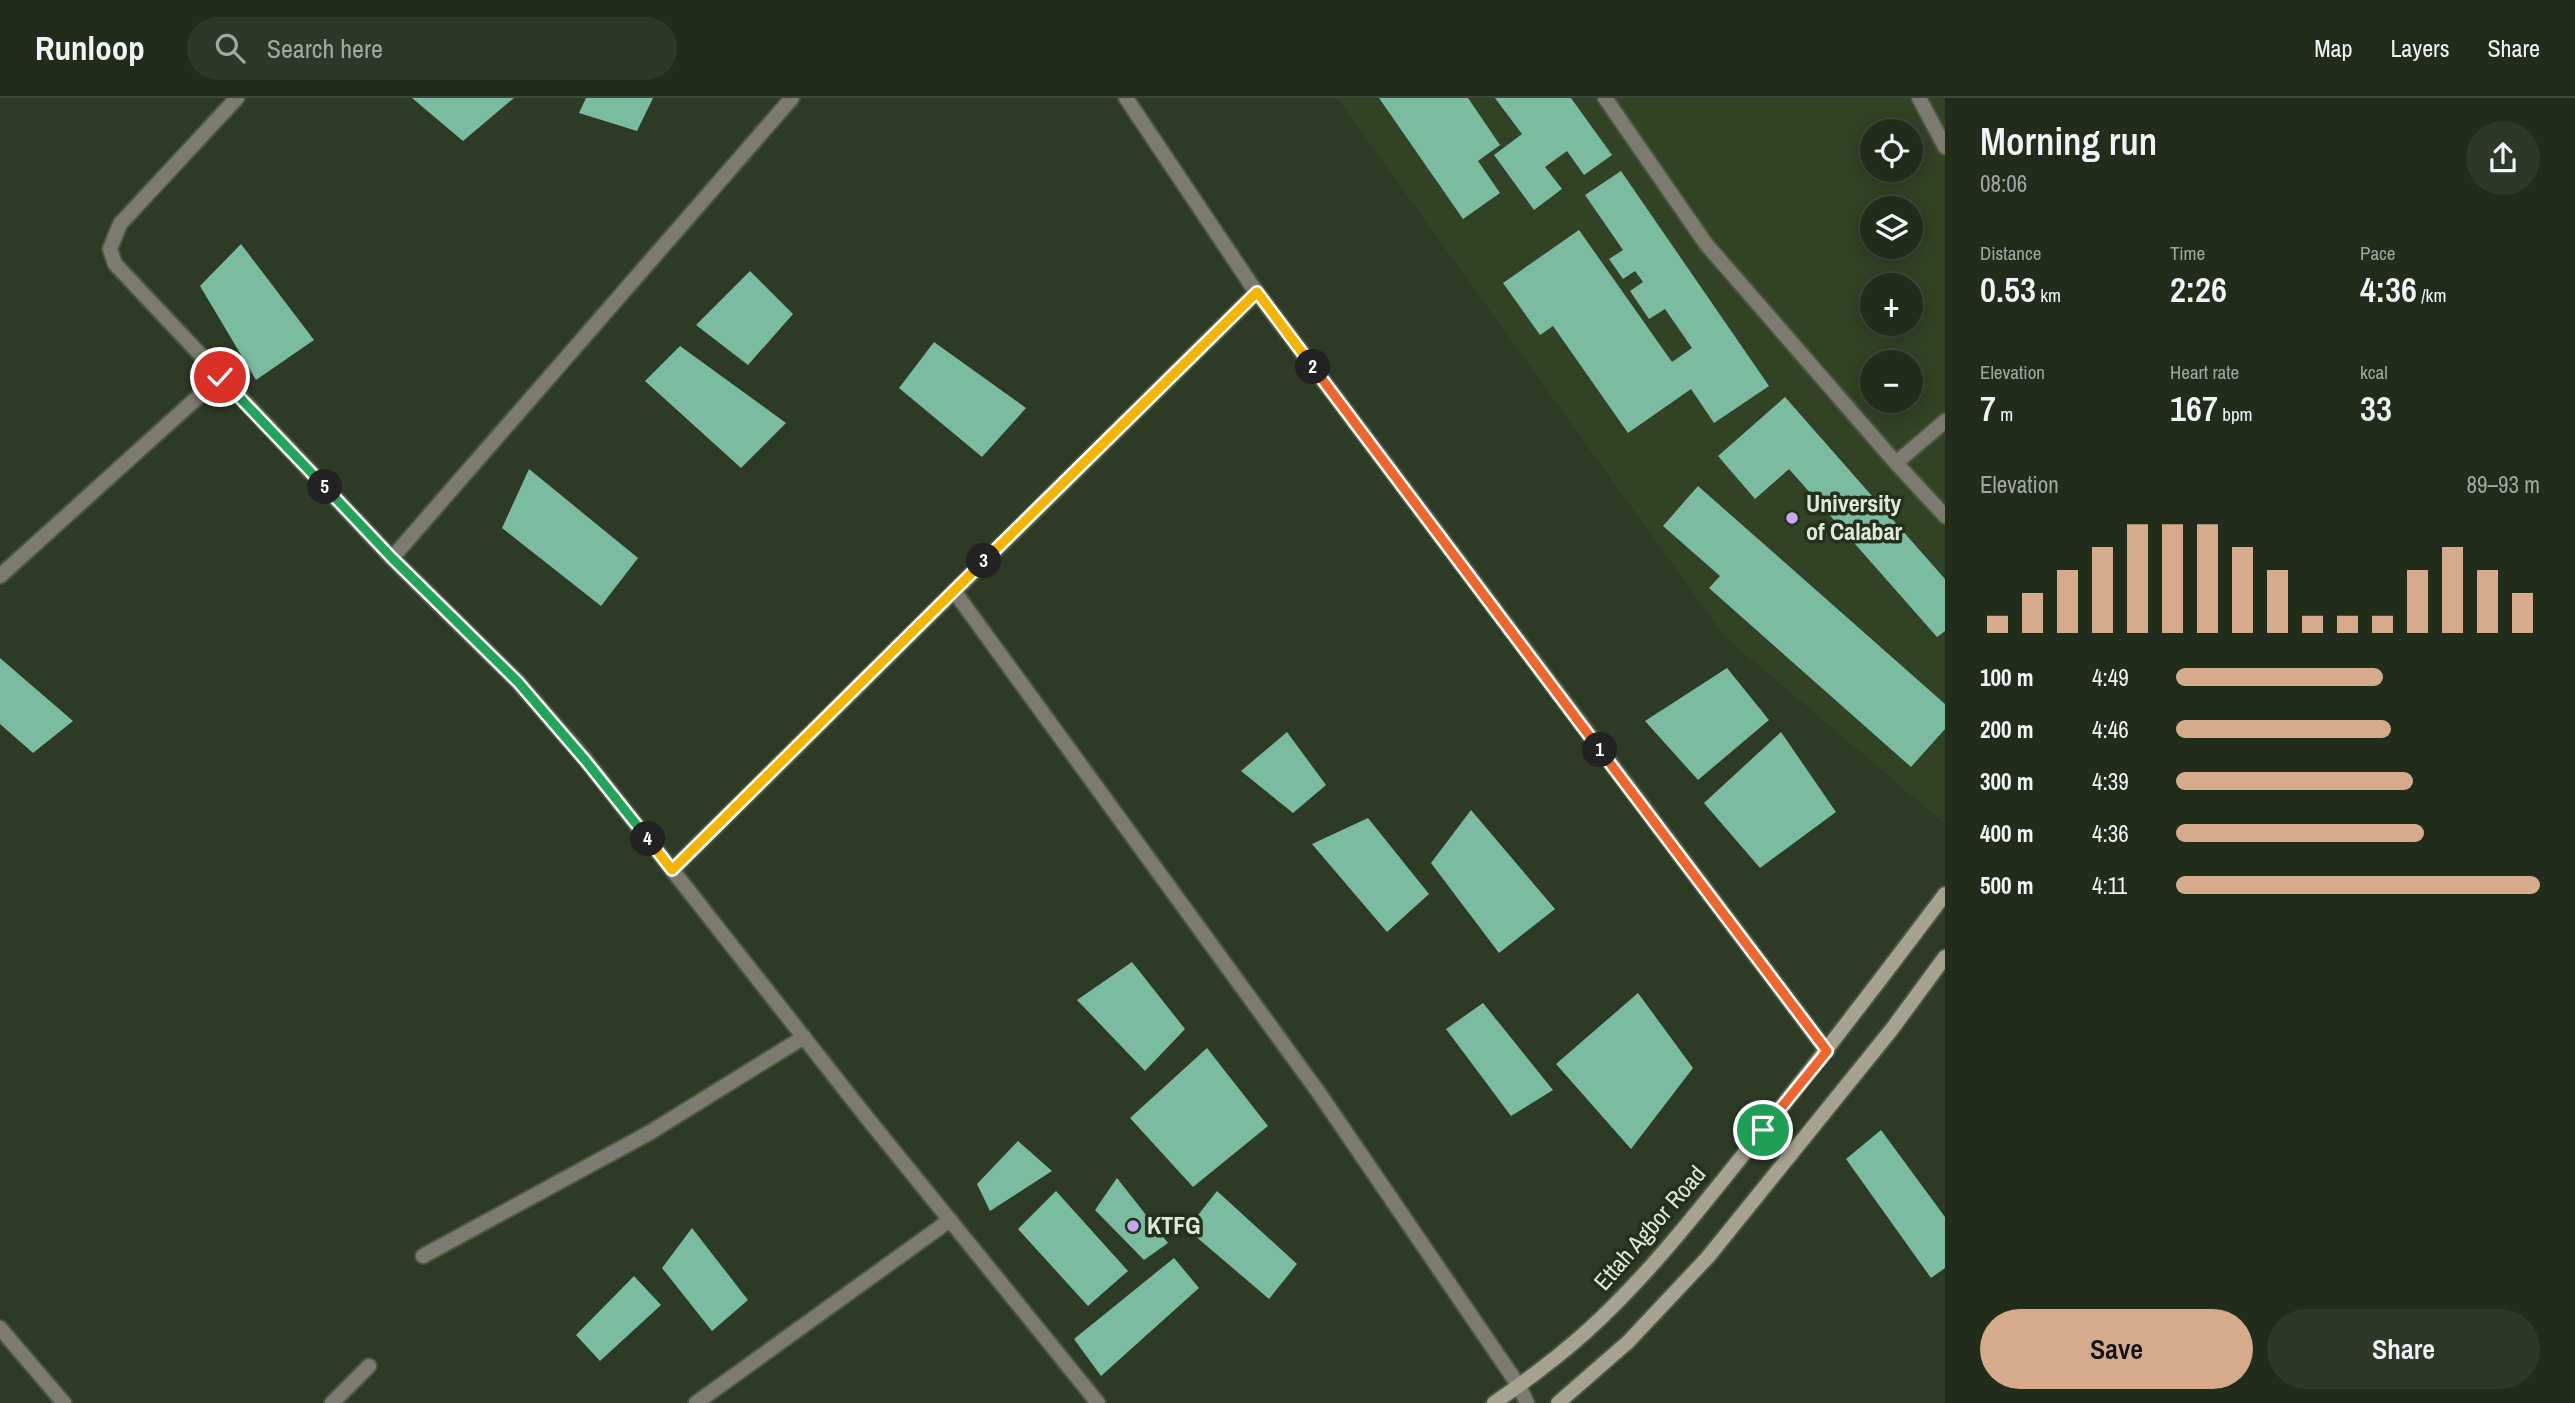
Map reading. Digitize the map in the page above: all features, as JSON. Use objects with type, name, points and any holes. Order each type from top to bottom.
[{"type":"main road","name":"Ettah Agbor Road","points":[[1494,1403],[1587,1332],[1641,1276],[1700,1209],[1827,1051],[1945,894]]},
{"type":"main road","points":[[1558,1403],[1628,1342],[1708,1257],[1892,1029],[1945,957]]},
{"type":"street","points":[[237,98],[120,224],[110,249],[115,264],[392,558],[518,682],[585,760],[1098,1403]]},
{"type":"street","points":[[392,558],[792,98]]},
{"type":"street","points":[[1126,98],[1257,292],[1827,1051]]},
{"type":"street","points":[[1605,98],[1706,244],[1945,516]]},
{"type":"street","points":[[1919,98],[1945,147]]},
{"type":"street","points":[[672,870],[1257,292]]},
{"type":"street","points":[[0,576],[220,377]]},
{"type":"street","points":[[1896,463],[1945,421]]},
{"type":"street","points":[[954,591],[1319,1093],[1519,1386],[1527,1403]]},
{"type":"street","points":[[423,1256],[649,1133],[804,1037]]},
{"type":"street","points":[[696,1403],[950,1220]]},
{"type":"street","points":[[0,1328],[64,1403]]},
{"type":"street","points":[[332,1403],[369,1366]]},
{"type":"shaded area","name":"University of Calabar","points":[[1337,98],[1945,98],[1945,824],[1724,636]]},
{"type":"building","points":[[412,98],[514,98],[463,141]]},
{"type":"building","points":[[586,98],[653,98],[637,131],[579,113]]},
{"type":"building","points":[[1379,98],[1468,98],[1500,145],[1478,161],[1500,193],[1463,219]]},
{"type":"building","points":[[1495,98],[1571,98],[1612,155],[1584,175],[1567,151],[1545,167],[1562,189],[1534,210],[1494,155],[1522,134]]},
{"type":"building","points":[[1621,171],[1769,386],[1714,423],[1691,389],[1628,433],[1553,326],[1540,335],[1503,283],[1579,230],[1672,362],[1692,348],[1665,309],[1649,319],[1630,291],[1643,282],[1635,271],[1623,279],[1609,259],[1623,250],[1585,195]]},
{"type":"building","points":[[241,244],[314,340],[256,380],[200,286]]},
{"type":"building","points":[[750,271],[793,314],[748,365],[696,325]]},
{"type":"building","points":[[934,342],[1026,408],[982,457],[899,388]]},
{"type":"building","points":[[680,346],[786,423],[741,468],[645,381]]},
{"type":"building","points":[[1785,397],[1945,579],[1945,631],[1937,637],[1789,469],[1755,499],[1718,456]]},
{"type":"building","points":[[529,469],[638,558],[601,606],[502,528]]},
{"type":"building","points":[[1698,486],[1945,704],[1945,729],[1911,767],[1709,588],[1720,576],[1663,526]]},
{"type":"building","points":[[0,658],[73,721],[33,753],[0,724]]},
{"type":"building","points":[[1727,668],[1769,720],[1698,780],[1645,721]]},
{"type":"building","points":[[1287,732],[1326,785],[1293,813],[1241,771]]},
{"type":"building","points":[[1781,732],[1836,812],[1760,868],[1704,803]]},
{"type":"building","points":[[1471,810],[1555,909],[1499,953],[1431,863]]},
{"type":"building","points":[[1368,818],[1429,894],[1387,932],[1312,844]]},
{"type":"building","points":[[1132,962],[1185,1029],[1145,1071],[1077,1000]]},
{"type":"building","points":[[1638,993],[1693,1068],[1631,1149],[1556,1064]]},
{"type":"building","points":[[1483,1003],[1553,1090],[1511,1116],[1446,1029]]},
{"type":"building","points":[[1207,1048],[1268,1126],[1193,1187],[1130,1118]]},
{"type":"building","points":[[1881,1130],[1945,1217],[1945,1268],[1931,1278],[1846,1159]]},
{"type":"building","points":[[1018,1141],[1052,1171],[990,1211],[977,1184]]},
{"type":"building","name":"KTFG","points":[[1117,1178],[1168,1243],[1144,1260],[1095,1210]]},
{"type":"building","points":[[1056,1191],[1128,1271],[1088,1306],[1018,1229]]},
{"type":"building","points":[[1217,1191],[1297,1264],[1269,1299],[1187,1229]]},
{"type":"building","points":[[692,1228],[748,1300],[712,1331],[662,1268]]},
{"type":"building","points":[[1174,1258],[1199,1288],[1101,1376],[1074,1339]]},
{"type":"building","points":[[634,1276],[661,1305],[600,1361],[576,1335]]},
{"type":"place","name":"University of Calabar","points":[[1792,518]]},
{"type":"place","name":"KTFG","points":[[1133,1226]]},
{"type":"route","points":[[220,377],[392,558],[518,682],[585,760],[672,870],[1257,292],[1827,1051],[1763,1130]]}]
